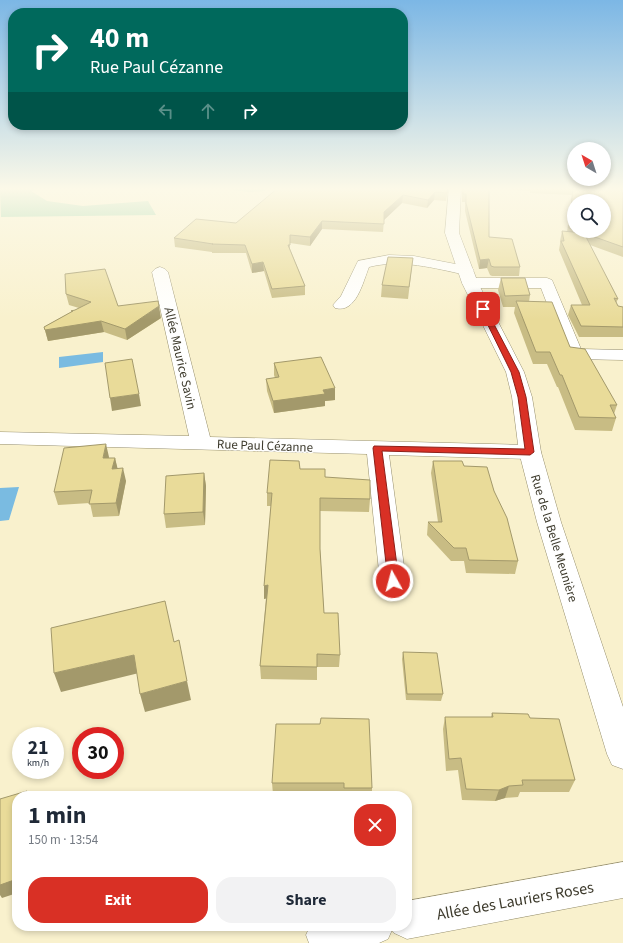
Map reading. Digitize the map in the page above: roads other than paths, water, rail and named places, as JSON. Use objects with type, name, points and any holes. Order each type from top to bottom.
[{"type":"street","name":"Rue de la Belle Meunière","points":[[452,232],[468,276],[515,372],[522,397],[530,452],[549,522],[623,754]]},
{"type":"street","points":[[341,305],[348,298],[363,264],[373,260],[401,258],[468,276],[547,283],[574,354],[623,355]]},
{"type":"street","name":"Allée Maurice Savin","points":[[160,272],[201,443]]},
{"type":"street","name":"Rue Paul Cézanne","points":[[0,438],[530,452]]},
{"type":"street","points":[[378,448],[393,581]]},
{"type":"street","name":"Allée des Lauriers Roses","points":[[412,919],[623,880]]},
{"type":"street","points":[[325,935],[347,931]]},
{"type":"water","points":[[103,352],[103,362],[59,368],[59,357]]},
{"type":"water","points":[[19,487],[9,520],[0,521],[0,488]]}]
